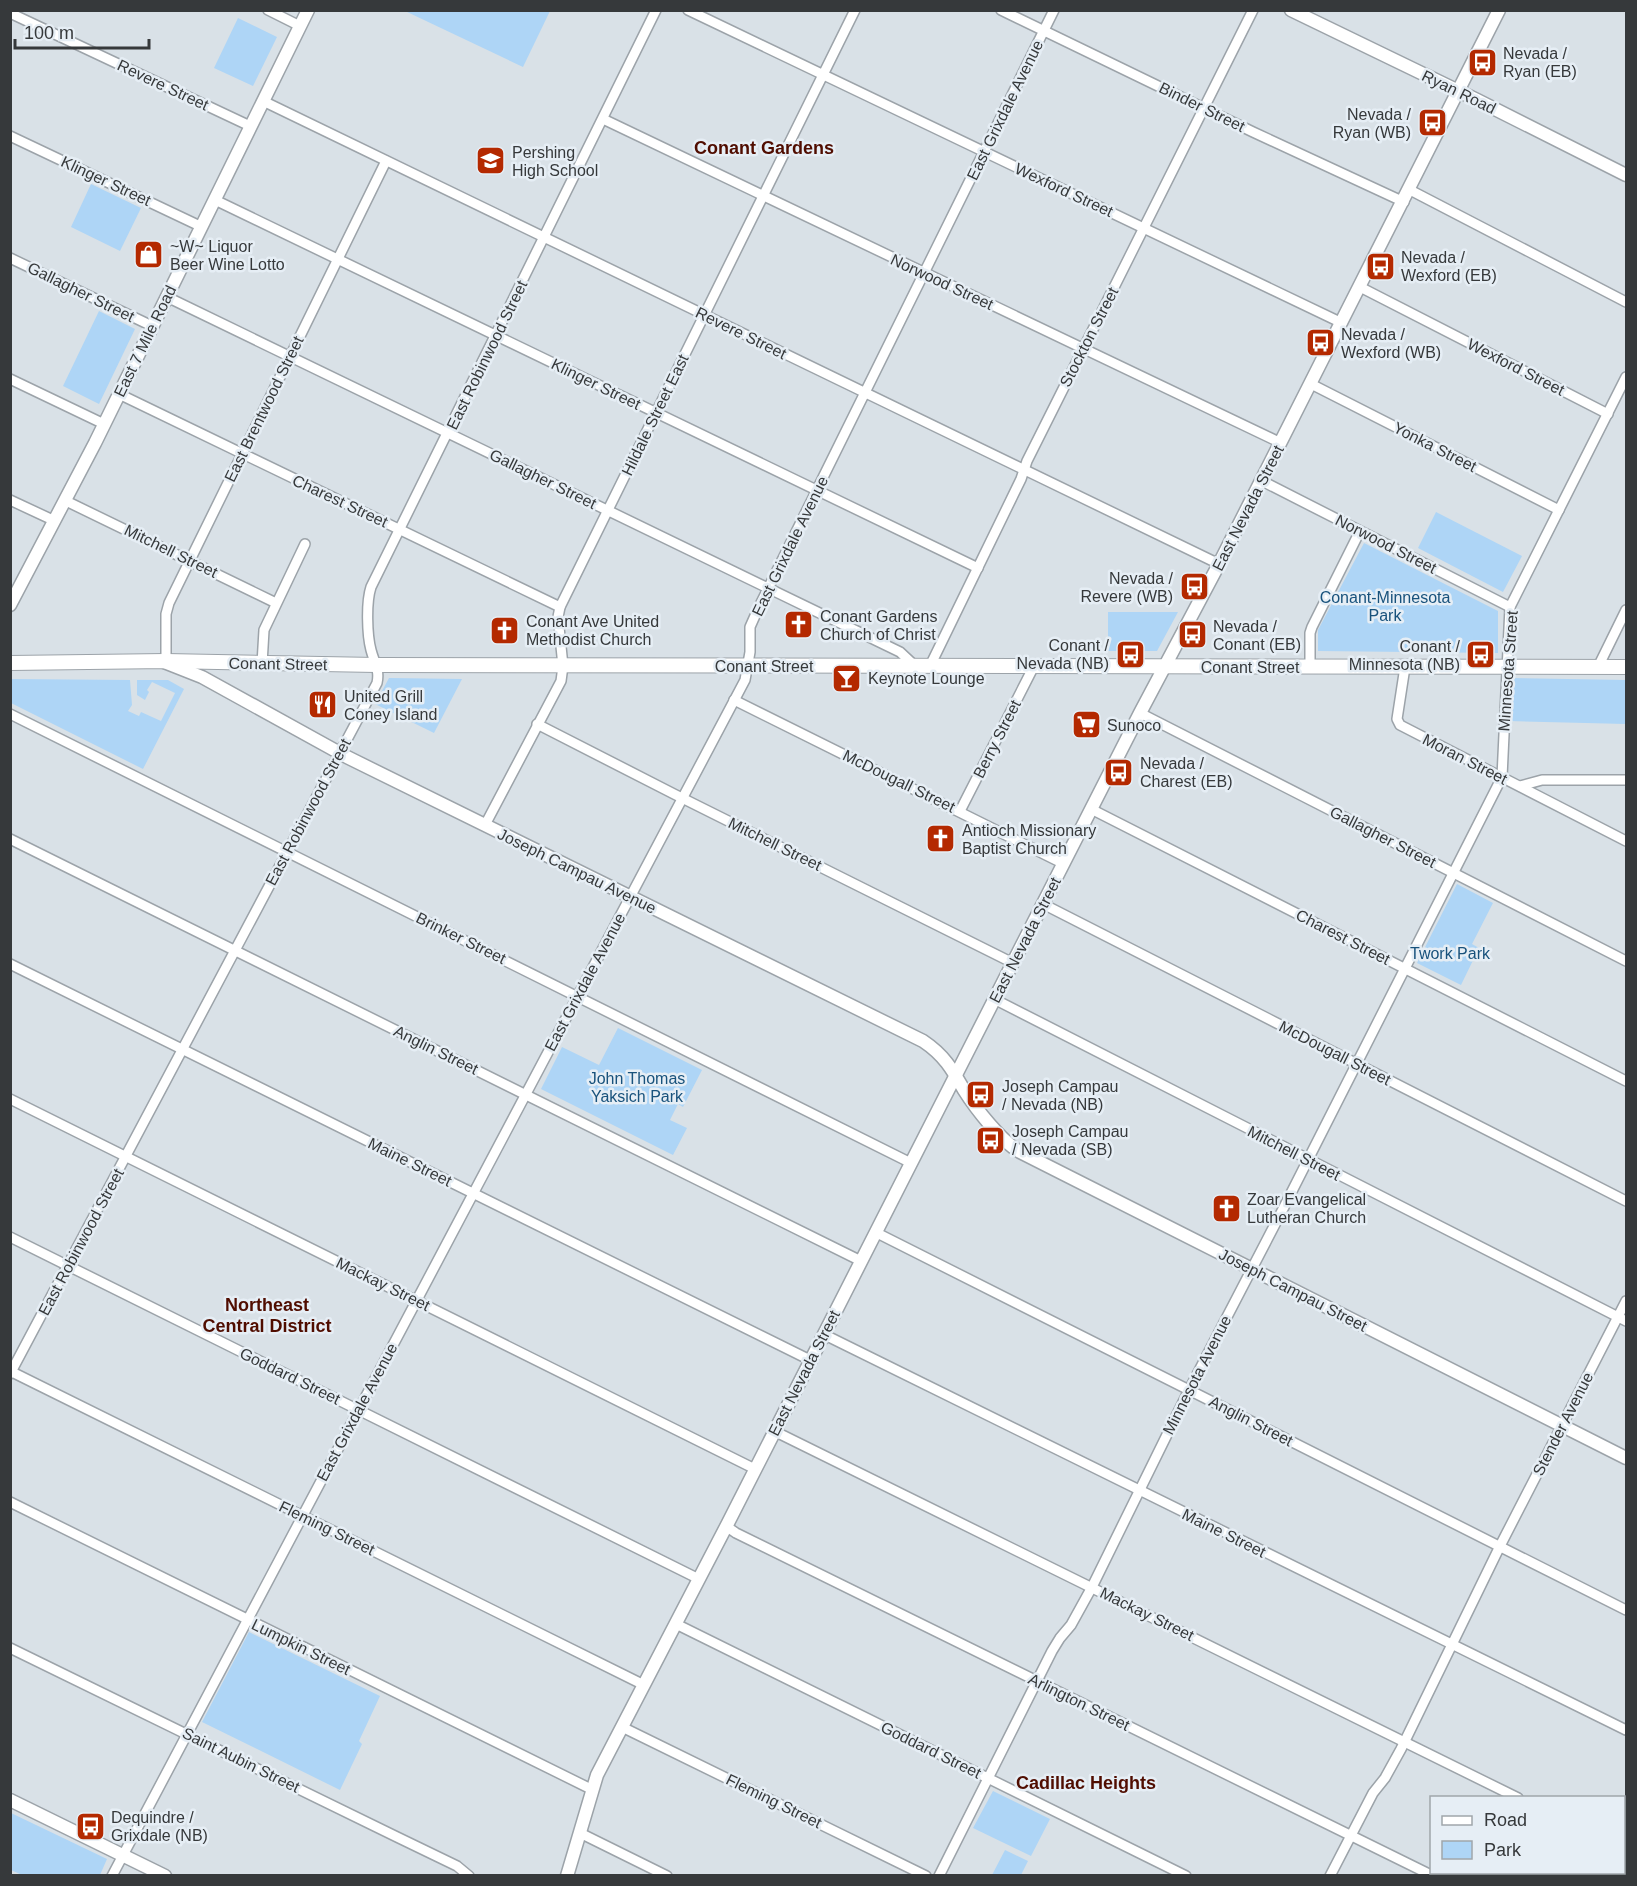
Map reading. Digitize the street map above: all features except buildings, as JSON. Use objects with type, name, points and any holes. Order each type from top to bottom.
[{"type":"main road","name":"Conant Street","points":[[10,663],[1626,667]]},
{"type":"street","points":[[268,10],[300,26]]},
{"type":"street","name":"East 7 Mile Road","points":[[10,605],[66,501],[308,10]]},
{"type":"street","name":"East Robinwood Street","points":[[11,1372],[377,683],[376,665],[370,648],[368,600],[371,587],[657,10]]},
{"type":"street","name":"Wexford Street","points":[[688,10],[1342,323]]},
{"type":"street","name":"Hildale Street East","points":[[485,825],[561,681],[563,666],[558,617],[560,607],[855,10]]},
{"type":"street","name":"Binder Street","points":[[1002,10],[1205,108],[1407,196],[1626,302]]},
{"type":"street","name":"East Grixdale Avenue","points":[[112,1875],[734,700],[748,666],[750,627],[1054,10]]},
{"type":"street","name":"Stockton Street","points":[[930,666],[1027,461],[1253,10]]},
{"type":"street","name":"Ryan Road","points":[[1291,10],[1626,175]]},
{"type":"street","name":"East Nevada Street","points":[[567,1875],[597,1775],[1140,713],[1262,481],[1499,10]]},
{"type":"street","name":"Revere Street","points":[[10,13],[250,126]]},
{"type":"street","name":"Revere Street","points":[[263,101],[1219,564]]},
{"type":"street","name":"Norwood Street","points":[[603,119],[1281,443]]},
{"type":"street","name":"Klinger Street","points":[[10,136],[201,227]]},
{"type":"street","name":"East Brentwood Street","points":[[164,662],[167,609],[386,161]]},
{"type":"street","name":"Klinger Street","points":[[215,200],[978,568]]},
{"type":"street","name":"Gallagher Street","points":[[10,258],[152,326]]},
{"type":"street","name":"Wexford Street","points":[[1360,288],[1608,414]]},
{"type":"street","name":"Gallagher Street","points":[[167,297],[900,652],[915,666]]},
{"type":"street","name":"Minnesota Street","points":[[1453,873],[1502,777],[1510,608],[1626,377]]},
{"type":"street","points":[[10,379],[104,424]]},
{"type":"street","name":"Yonka Street","points":[[1311,384],[1558,510]]},
{"type":"street","name":"Charest Street","points":[[119,394],[560,607]]},
{"type":"street","name":"Norwood Street","points":[[1262,481],[1510,608]]},
{"type":"street","points":[[10,500],[55,521]]},
{"type":"street","name":"Mitchell Street","points":[[66,501],[276,603]]},
{"type":"street","points":[[1310,667],[1312,627],[1360,531]]},
{"type":"street","points":[[262,664],[264,630],[305,544]]},
{"type":"street","points":[[1598,667],[1626,610]]},
{"type":"street","name":"Joseph Campau Avenue","points":[[164,662],[202,677],[340,753],[923,1041],[934,1048],[956,1074],[973,1104]]},
{"type":"street","name":"Berry Street","points":[[960,811],[1034,666]]},
{"type":"street","name":"Moran Street","points":[[1405,667],[1397,719],[1400,725],[1520,786],[1542,780],[1626,780]]},
{"type":"street","name":"McDougall Street","points":[[734,700],[1064,864]]},
{"type":"street","name":"Gallagher Street","points":[[1140,713],[1626,961]]},
{"type":"street","name":"Brinker Street","points":[[10,714],[911,1163]]},
{"type":"street","name":"Mitchell Street","points":[[537,726],[1013,963]]},
{"type":"street","points":[[1520,786],[1626,841]]},
{"type":"street","name":"Charest Street","points":[[1091,809],[1626,1081]]},
{"type":"street","name":"Anglin Street","points":[[10,839],[861,1261]]},
{"type":"street","name":"Minnesota Avenue","points":[[939,1875],[1052,1652],[1071,1625],[1092,1587],[1189,1390],[1453,873]]},
{"type":"street","name":"McDougall Street","points":[[1043,904],[1626,1201]]},
{"type":"street","name":"Maine Street","points":[[10,964],[810,1360]]},
{"type":"street","name":"Mitchell Street","points":[[994,999],[1622,1319]]},
{"type":"street","name":"Mackay Street","points":[[10,1099],[755,1469]]},
{"type":"street","name":"Joseph Campau Street","points":[[973,1104],[1008,1143],[1020,1152],[1626,1458]]},
{"type":"street","name":"Anglin Street","points":[[875,1232],[1626,1610]]},
{"type":"street","name":"Goddard Street","points":[[10,1237],[699,1579]]},
{"type":"street","name":"Stender Avenue","points":[[1452,1645],[1500,1546],[1622,1319],[1626,1301]]},
{"type":"street","name":"Maine Street","points":[[823,1334],[1626,1730]]},
{"type":"street","name":"Fleming Street","points":[[11,1372],[644,1685]]},
{"type":"street","name":"Mackay Street","points":[[774,1431],[1516,1796]]},
{"type":"street","name":"Lumpkin Street","points":[[10,1502],[592,1790]]},
{"type":"street","name":"Arlington Street","points":[[726,1526],[736,1533],[1430,1874]]},
{"type":"street","name":"Goddard Street","points":[[676,1624],[1186,1875]]},
{"type":"street","points":[[1330,1875],[1372,1793],[1385,1778],[1452,1645]]},
{"type":"street","name":"Saint Aubin Street","points":[[10,1648],[417,1846],[457,1866],[469,1875]]},
{"type":"street","name":"Fleming Street","points":[[622,1727],[926,1875]]},
{"type":"street","points":[[10,1800],[165,1875]]},
{"type":"street","points":[[580,1833],[667,1875]]},
{"type":"green space","points":[[405,11],[550,11],[523,67]]},
{"type":"green space","points":[[238,18],[277,37],[253,86],[214,68]]},
{"type":"green space","points":[[91,184],[141,208],[120,251],[71,227]]},
{"type":"green space","points":[[99,311],[135,329],[99,404],[63,386]]},
{"type":"green space","name":"Conant-Minnesota Park","points":[[1436,512],[1522,556],[1503,592],[1418,548]]},
{"type":"green space","name":"Conant-Minnesota Park","points":[[1364,543],[1498,611],[1498,653],[1318,651],[1318,630]]},
{"type":"green space","points":[[1108,612],[1178,612],[1157,651],[1108,651]]},
{"type":"green space","points":[[389,678],[462,679],[434,733],[375,704]]},
{"type":"green space","points":[[1510,678],[1626,680],[1626,724],[1509,721]]},
{"type":"green space","points":[[10,679],[130,680],[132,705],[128,711],[139,716],[141,712],[161,721],[175,693],[152,682],[145,700],[137,695],[137,680],[168,680],[184,689],[143,769],[11,703]]},
{"type":"green space","name":"Twork Park","points":[[1457,884],[1493,903],[1472,944],[1479,948],[1461,985],[1417,963]]},
{"type":"green space","name":"John Thomas Yaksich Park","points":[[618,1028],[702,1070],[683,1107],[678,1104],[670,1120],[687,1128],[673,1155],[541,1089],[562,1047],[599,1065]]},
{"type":"green space","points":[[249,1632],[380,1696],[359,1741],[362,1744],[340,1790],[202,1722]]},
{"type":"green space","points":[[993,1791],[1050,1819],[1031,1856],[973,1828]]},
{"type":"green space","points":[[11,1813],[107,1859],[100,1875],[22,1875],[11,1870]]},
{"type":"green space","points":[[1005,1850],[1028,1861],[1021,1875],[992,1875]]},
{"type":"place","name":"Nevada / Ryan (EB)","points":[[1482,62]]},
{"type":"place","name":"Nevada / Ryan (WB)","points":[[1432,123]]},
{"type":"place","name":"Pershing High School","points":[[491,161]]},
{"type":"place","name":"~W~ Liquor Beer Wine Lotto","points":[[149,255]]},
{"type":"place","name":"Nevada / Wexford (EB)","points":[[1380,266]]},
{"type":"place","name":"Nevada / Wexford (WB)","points":[[1320,343]]},
{"type":"place","name":"Nevada / Revere (WB)","points":[[1194,587]]},
{"type":"place","name":"Conant Gardens Church of Christ","points":[[799,625]]},
{"type":"place","name":"Conant Ave United Methodist Church","points":[[505,630]]},
{"type":"place","name":"Nevada / Conant (EB)","points":[[1192,635]]},
{"type":"place","name":"Conant / Nevada (NB)","points":[[1130,654]]},
{"type":"place","name":"Conant / Minnesota (NB)","points":[[1481,655]]},
{"type":"place","name":"Keynote Lounge","points":[[847,678]]},
{"type":"place","name":"United Grill Coney Island","points":[[323,705]]},
{"type":"place","name":"Sunoco","points":[[1086,725]]},
{"type":"place","name":"Nevada / Charest (EB)","points":[[1119,772]]},
{"type":"place","name":"Antioch Missionary Baptist Church","points":[[941,839]]},
{"type":"place","name":"Joseph Campau / Nevada (NB)","points":[[981,1095]]},
{"type":"place","name":"Joseph Campau / Nevada (SB)","points":[[991,1140]]},
{"type":"place","name":"Zoar Evangelical Lutheran Church","points":[[1226,1208]]},
{"type":"place","name":"Dequindre / Grixdale (NB)","points":[[90,1826]]},
{"type":"district","name":"Conant Gardens","points":[[764,148]]},
{"type":"district","name":"Northeast Central District","points":[[267,1315]]},
{"type":"district","name":"Cadillac Heights","points":[[1086,1783]]}]
